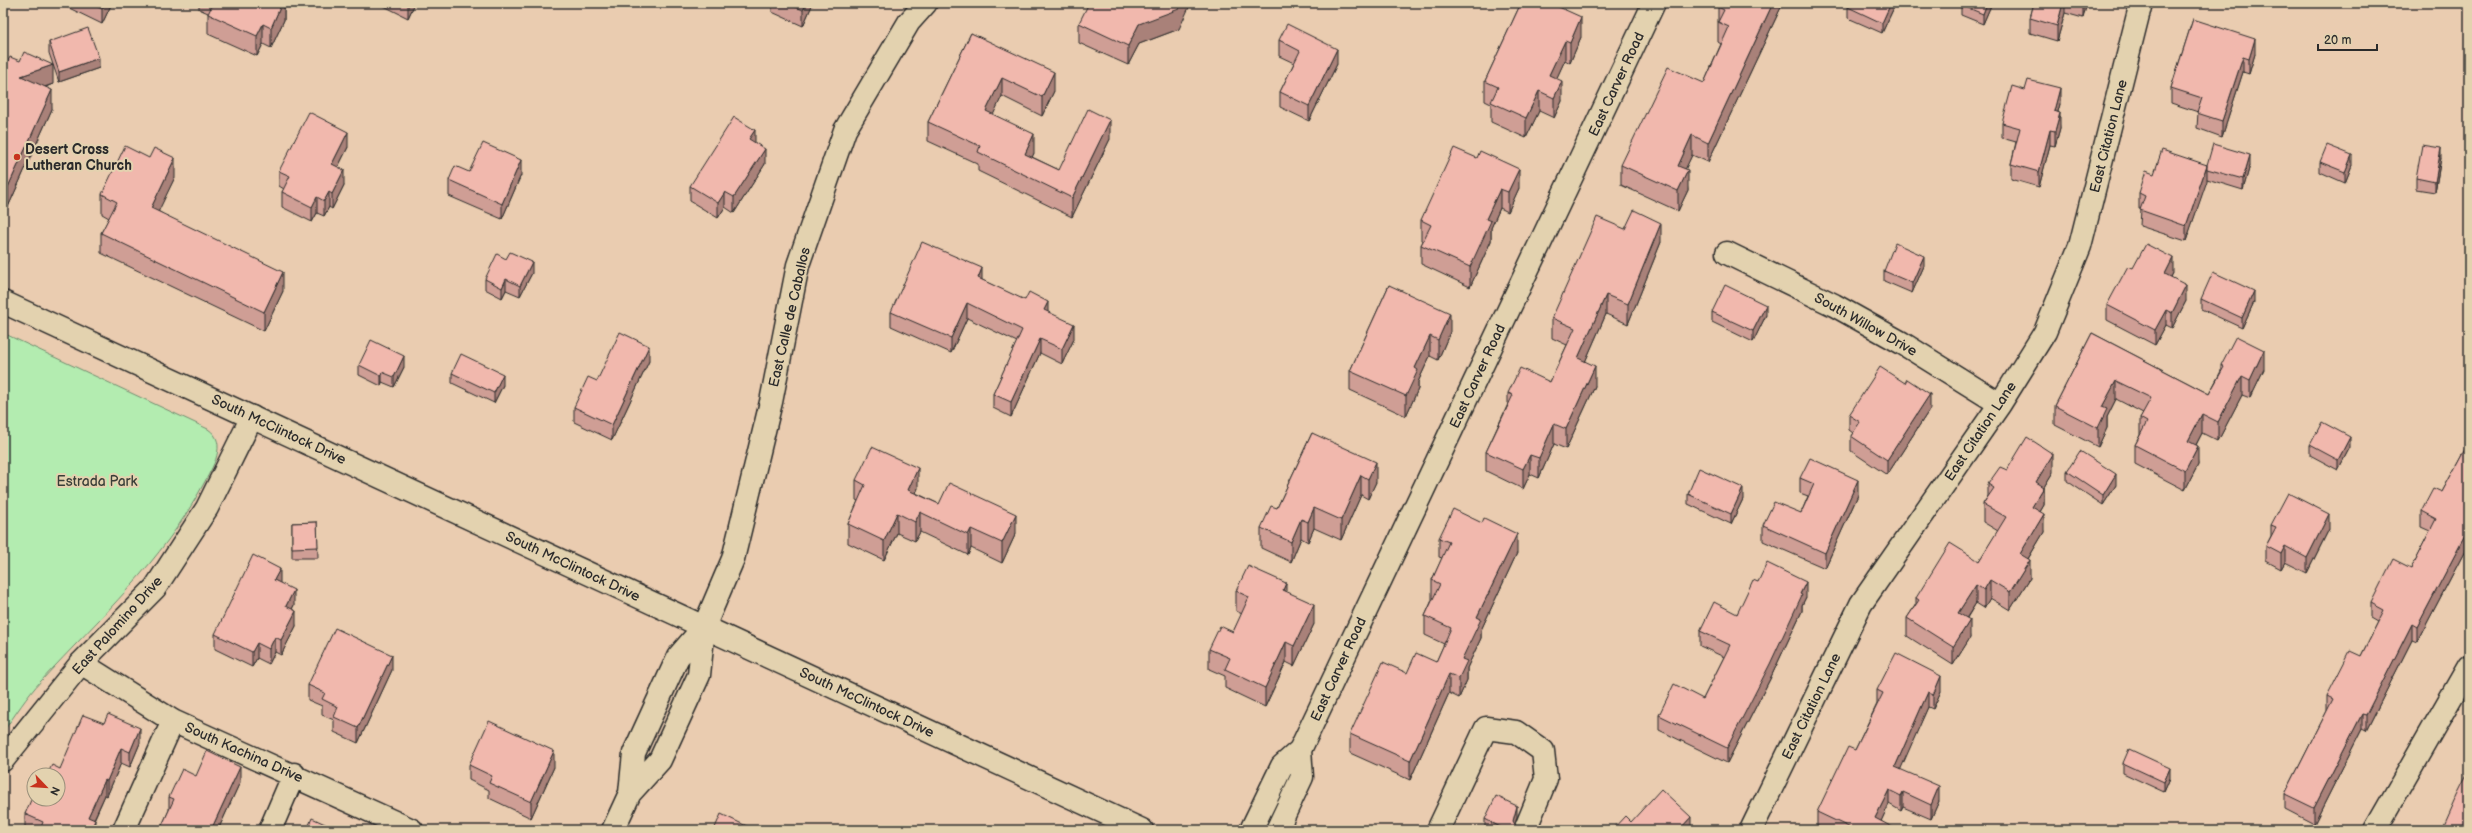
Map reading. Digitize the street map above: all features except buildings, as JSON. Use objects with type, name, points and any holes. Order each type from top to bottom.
[{"type":"street","name":"East Calle de Caballos","points":[[704,626],[733,559],[771,402],[798,265],[845,130],[909,22],[926,3]]},
{"type":"street","name":"East Carver Road","points":[[1251,830],[1282,766],[1300,750],[1654,3]]},
{"type":"street","name":"East Citation Lane","points":[[1751,830],[1861,604],[2000,404],[2045,332],[2080,246],[2141,3]]},
{"type":"street","name":"South Willow Drive","points":[[1727,253],[1841,309],[1902,343],[2000,404]]},
{"type":"street","name":"South McClintock Drive","points":[[3,302],[1142,830]]},
{"type":"street","name":"East Palomino Drive","points":[[3,760],[81,663],[155,588],[208,508],[252,417]]},
{"type":"street","points":[[613,830],[630,793],[660,760],[699,675],[704,626]]},
{"type":"street","name":"South Kachina Drive","points":[[81,663],[173,721],[294,774],[412,830]]},
{"type":"street","points":[[2374,830],[2469,666]]},
{"type":"street","points":[[124,830],[173,721]]},
{"type":"street","points":[[1438,830],[1486,728],[1516,732],[1544,752],[1546,779],[1525,830]]},
{"type":"street","name":"East Carver Road","points":[[1277,830],[1302,777],[1300,750]]},
{"type":"street","points":[[270,830],[294,774]]},
{"type":"green space","name":"Estrada Park","points":[[3,333],[208,429],[214,435],[218,448],[217,456],[207,478],[187,513],[169,539],[129,588],[36,687],[3,732]]},
{"type":"place","name":"Desert Cross Lutheran Church","points":[[17,157]]}]
